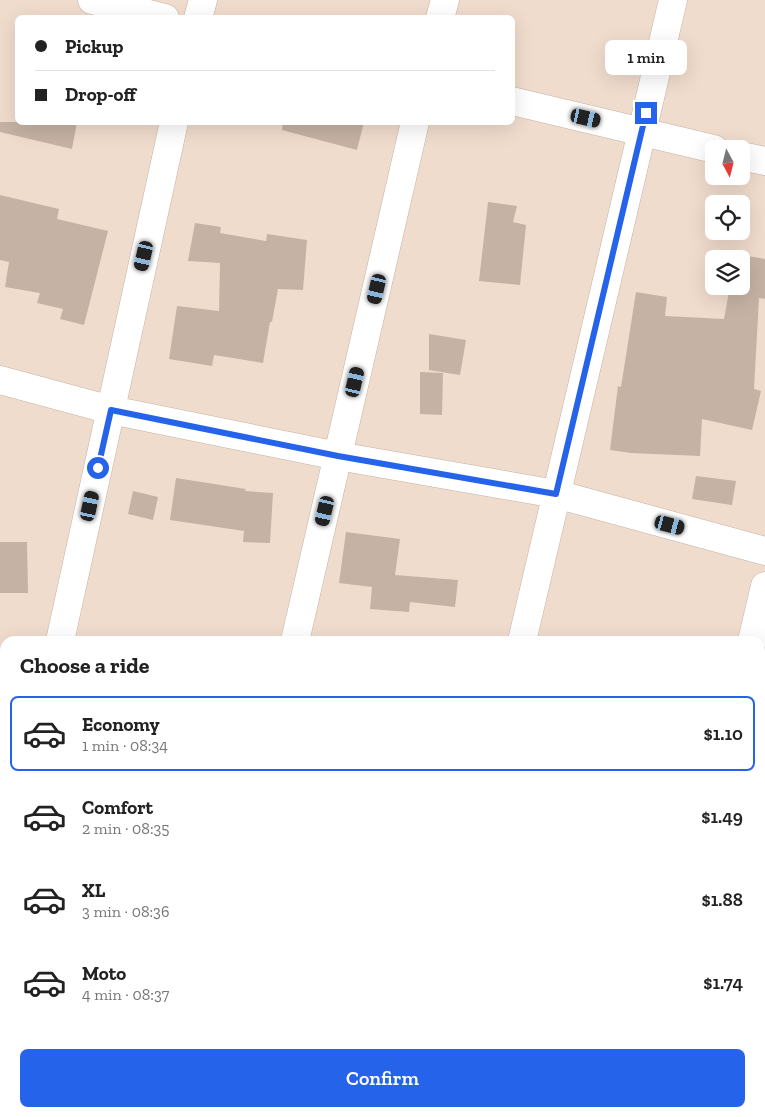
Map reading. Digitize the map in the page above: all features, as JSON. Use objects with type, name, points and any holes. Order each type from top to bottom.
[{"type":"street","points":[[92,0],[153,15]]},
{"type":"street","points":[[199,15],[203,0]]},
{"type":"street","points":[[441,15],[444,0]]},
{"type":"street","points":[[523,636],[673,0]]},
{"type":"street","points":[[515,102],[705,147]]},
{"type":"street","points":[[61,636],[173,125]]},
{"type":"street","points":[[296,636],[415,125]]},
{"type":"street","points":[[750,158],[765,161]]},
{"type":"street","points":[[0,380],[111,410],[338,456],[556,494],[765,550]]},
{"type":"street","points":[[753,636],[765,586]]},
{"type":"building","points":[[0,122],[15,122],[15,125],[76,125],[72,149],[0,132]]},
{"type":"building","points":[[283,125],[363,125],[357,150],[282,130]]},
{"type":"building","points":[[0,195],[59,209],[57,219],[108,231],[84,325],[60,319],[63,309],[37,303],[40,293],[5,287],[9,262],[0,260]]},
{"type":"building","points":[[488,202],[517,206],[513,222],[526,225],[520,285],[479,281]]},
{"type":"building","points":[[195,223],[221,227],[220,233],[266,241],[267,234],[307,240],[303,290],[278,289],[263,363],[214,355],[212,366],[169,359],[177,306],[219,311],[220,263],[188,261]]},
{"type":"building","points":[[750,256],[765,259],[765,299],[759,298],[754,389],[761,391],[752,430],[702,419],[700,456],[631,453],[610,450],[618,386],[621,387],[636,292],[667,297],[665,316],[724,319],[728,295],[750,295]]},
{"type":"building","points":[[429,334],[466,340],[460,375],[429,370]]},
{"type":"building","points":[[420,372],[443,373],[442,415],[420,414]]},
{"type":"building","points":[[696,476],[736,481],[732,505],[692,499]]},
{"type":"building","points":[[176,478],[246,489],[245,491],[273,493],[270,543],[243,542],[244,531],[170,520]]},
{"type":"building","points":[[133,491],[158,497],[153,520],[128,514]]},
{"type":"building","points":[[346,532],[400,539],[395,575],[458,580],[455,607],[410,602],[409,612],[370,609],[372,587],[339,583]]},
{"type":"building","points":[[0,542],[27,542],[28,593],[0,593]]},
{"type":"route","points":[[98,468],[111,410],[338,456],[556,494],[646,113]]}]
